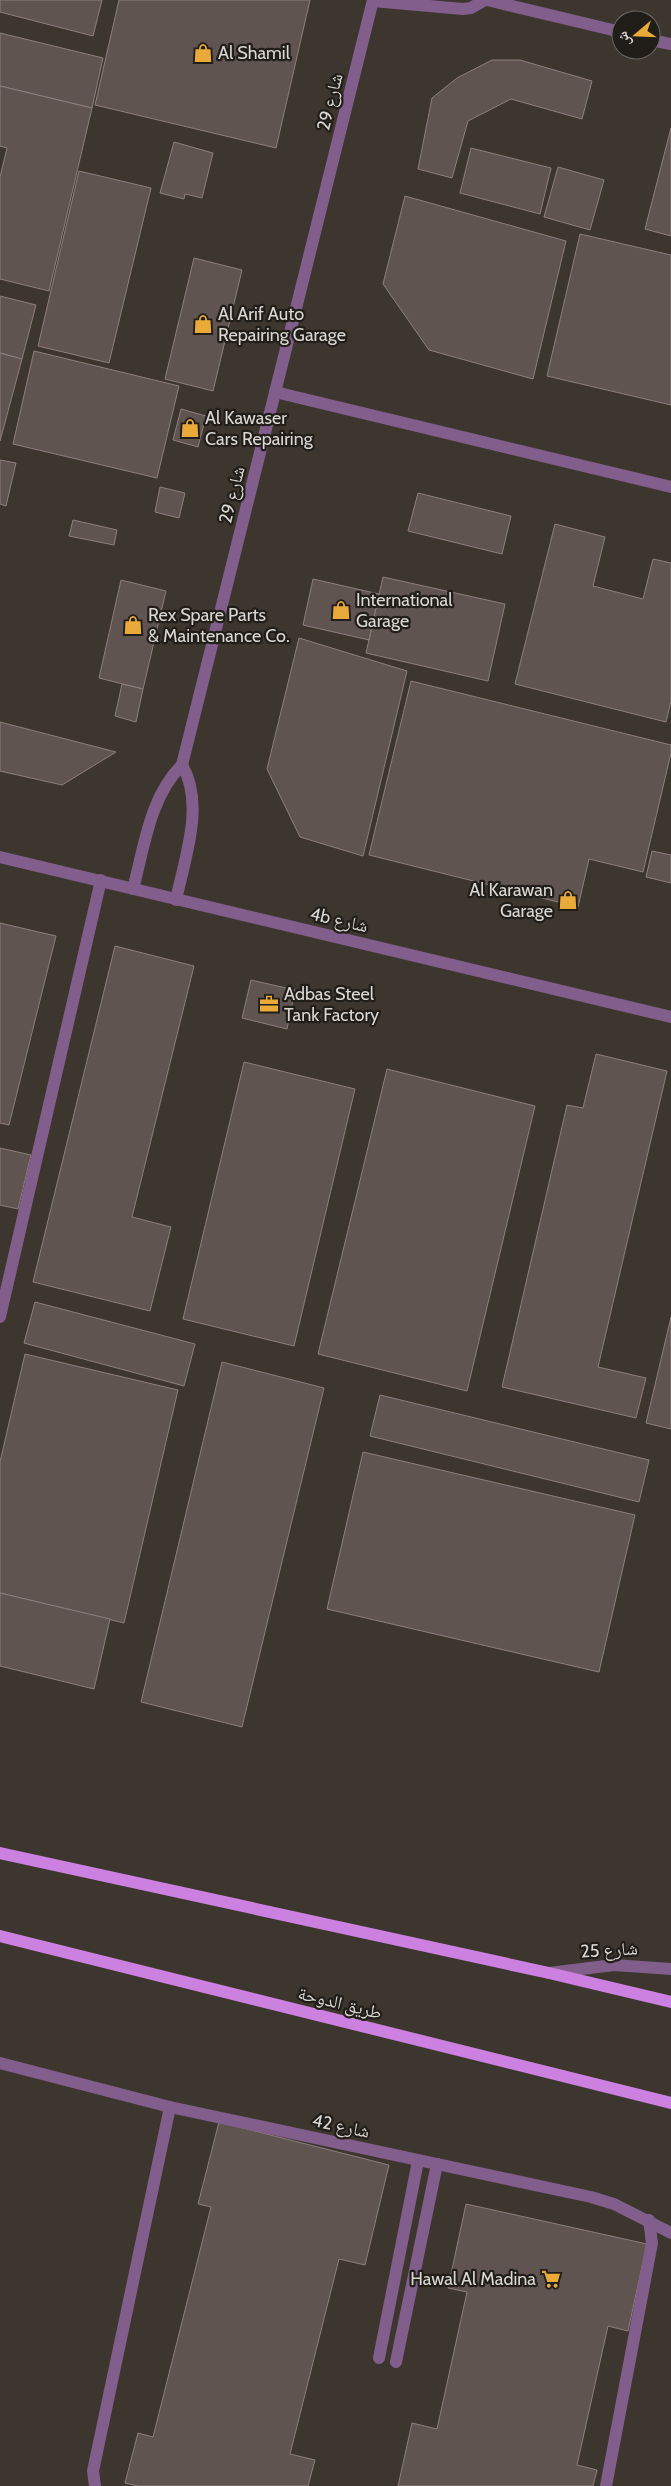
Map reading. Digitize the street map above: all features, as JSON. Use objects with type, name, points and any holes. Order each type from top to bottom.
[{"type":"main road","points":[[0,1853],[549,1973],[671,2002]]},
{"type":"main road","name":"طريق الدوحة","points":[[0,1936],[671,2104]]},
{"type":"street","points":[[373,0],[463,9],[486,0],[611,30]]},
{"type":"street","name":"شارع 29","points":[[133,889],[160,795],[173,774],[182,765],[373,0]]},
{"type":"street","points":[[275,392],[671,487]]},
{"type":"street","points":[[176,900],[194,803],[189,776],[182,765]]},
{"type":"street","name":"4b شارع","points":[[0,857],[671,1017]]},
{"type":"street","points":[[0,1317],[101,880]]},
{"type":"street","name":"شارع 25","points":[[549,1973],[614,1965],[671,1969]]},
{"type":"street","name":"شارع 42","points":[[0,2063],[170,2107],[591,2197],[614,2204],[650,2220],[671,2233]]},
{"type":"street","points":[[95,2486],[93,2471],[170,2107]]},
{"type":"street","points":[[379,2358],[418,2160]]},
{"type":"street","points":[[396,2362],[437,2164]]},
{"type":"street","points":[[606,2486],[652,2243],[650,2220]]},
{"type":"building","points":[[0,0],[102,0],[93,36],[0,12]]},
{"type":"building","name":"Al Shamil","points":[[119,0],[310,0],[276,148],[95,105]]},
{"type":"building","points":[[0,33],[103,58],[92,108],[0,86]]},
{"type":"building","points":[[492,60],[520,60],[592,81],[582,119],[511,99],[468,121],[452,178],[418,169],[432,98],[457,78]]},
{"type":"building","points":[[0,86],[92,108],[49,291],[0,279],[0,177],[7,148],[0,146]]},
{"type":"building","points":[[671,128],[671,236],[645,229]]},
{"type":"building","points":[[174,142],[213,153],[202,198],[185,194],[184,199],[160,193]]},
{"type":"building","points":[[471,148],[551,168],[540,214],[460,193]]},
{"type":"building","points":[[558,167],[604,180],[590,230],[544,217]]},
{"type":"building","points":[[79,171],[151,188],[109,363],[38,346]]},
{"type":"building","points":[[405,196],[566,241],[533,379],[429,350],[383,284]]},
{"type":"building","points":[[580,234],[671,255],[671,405],[547,376]]},
{"type":"building","name":"Al Arif Auto Repairing Garage","points":[[194,258],[242,270],[213,391],[165,379]]},
{"type":"building","points":[[0,296],[36,305],[22,359],[0,353]]},
{"type":"building","points":[[34,351],[179,386],[157,478],[13,444]]},
{"type":"building","points":[[0,353],[22,359],[0,441]]},
{"type":"building","name":"Al Kawaser Cars Repairing","points":[[181,409],[206,416],[198,447],[173,440]]},
{"type":"building","points":[[0,460],[16,463],[6,506],[0,504]]},
{"type":"building","points":[[160,487],[185,493],[179,518],[155,512]]},
{"type":"building","points":[[418,493],[511,516],[502,554],[408,531]]},
{"type":"building","points":[[73,520],[117,530],[114,545],[69,536]]},
{"type":"building","points":[[555,524],[605,537],[593,586],[643,599],[653,559],[671,563],[671,701],[666,722],[515,684]]},
{"type":"building","points":[[383,577],[505,604],[488,681],[366,653]]},
{"type":"building","name":"International Garage","points":[[313,579],[379,594],[369,640],[303,625]]},
{"type":"building","points":[[121,580],[166,591],[143,689],[99,678]]},
{"type":"building","points":[[299,638],[407,671],[363,856],[300,837],[267,769]]},
{"type":"building","points":[[411,681],[671,745],[671,753],[643,872],[589,859],[578,907],[369,855]]},
{"type":"building","points":[[122,684],[143,689],[136,722],[115,716]]},
{"type":"building","points":[[0,722],[116,752],[62,785],[0,771]]},
{"type":"building","points":[[652,851],[671,855],[671,883],[646,877]]},
{"type":"building","points":[[0,923],[56,936],[9,1125],[0,1123]]},
{"type":"building","points":[[115,946],[194,966],[132,1217],[171,1227],[150,1311],[33,1282]]},
{"type":"building","name":"Adbas Steel Tank Factory","points":[[251,980],[295,990],[287,1029],[242,1018]]},
{"type":"building","points":[[596,1054],[667,1071],[598,1367],[646,1378],[636,1418],[502,1387],[567,1105],[583,1108]]},
{"type":"building","points":[[244,1062],[355,1089],[294,1346],[183,1319]]},
{"type":"building","points":[[387,1069],[535,1106],[467,1391],[318,1354]]},
{"type":"building","points":[[0,1148],[31,1155],[18,1209],[0,1205]]},
{"type":"building","points":[[35,1302],[195,1344],[184,1386],[24,1343]]},
{"type":"building","points":[[671,1317],[671,1429],[646,1423]]},
{"type":"building","points":[[25,1354],[178,1390],[124,1623],[0,1593],[0,1462]]},
{"type":"building","points":[[222,1362],[324,1388],[242,1727],[141,1702]]},
{"type":"building","points":[[380,1395],[649,1460],[639,1502],[370,1436]]},
{"type":"building","points":[[363,1452],[635,1515],[599,1672],[327,1609]]},
{"type":"building","points":[[0,1593],[110,1619],[94,1689],[0,1666]]},
{"type":"building","points":[[219,2122],[389,2165],[365,2265],[339,2259],[290,2454],[315,2460],[308,2486],[138,2486],[125,2483],[138,2433],[153,2437],[211,2207],[198,2204]]},
{"type":"building","points":[[466,2204],[647,2244],[628,2331],[608,2326],[577,2465],[597,2470],[593,2486],[398,2486],[412,2423],[437,2429],[467,2292],[448,2288]]},
{"type":"place","name":"Al Shamil","points":[[203,53]]},
{"type":"place","name":"Al Arif Auto Repairing Garage","points":[[203,324]]},
{"type":"place","name":"Al Kawaser Cars Repairing","points":[[190,428]]},
{"type":"place","name":"International Garage","points":[[341,610]]},
{"type":"place","name":"Rex Spare Parts & Maintenance Co.","points":[[133,625]]},
{"type":"place","name":"Al Karawan Garage","points":[[568,900]]},
{"type":"place","name":"Adbas Steel Tank Factory","points":[[269,1004]]},
{"type":"place","name":"Hawal Al Madina","points":[[551,2279]]}]
